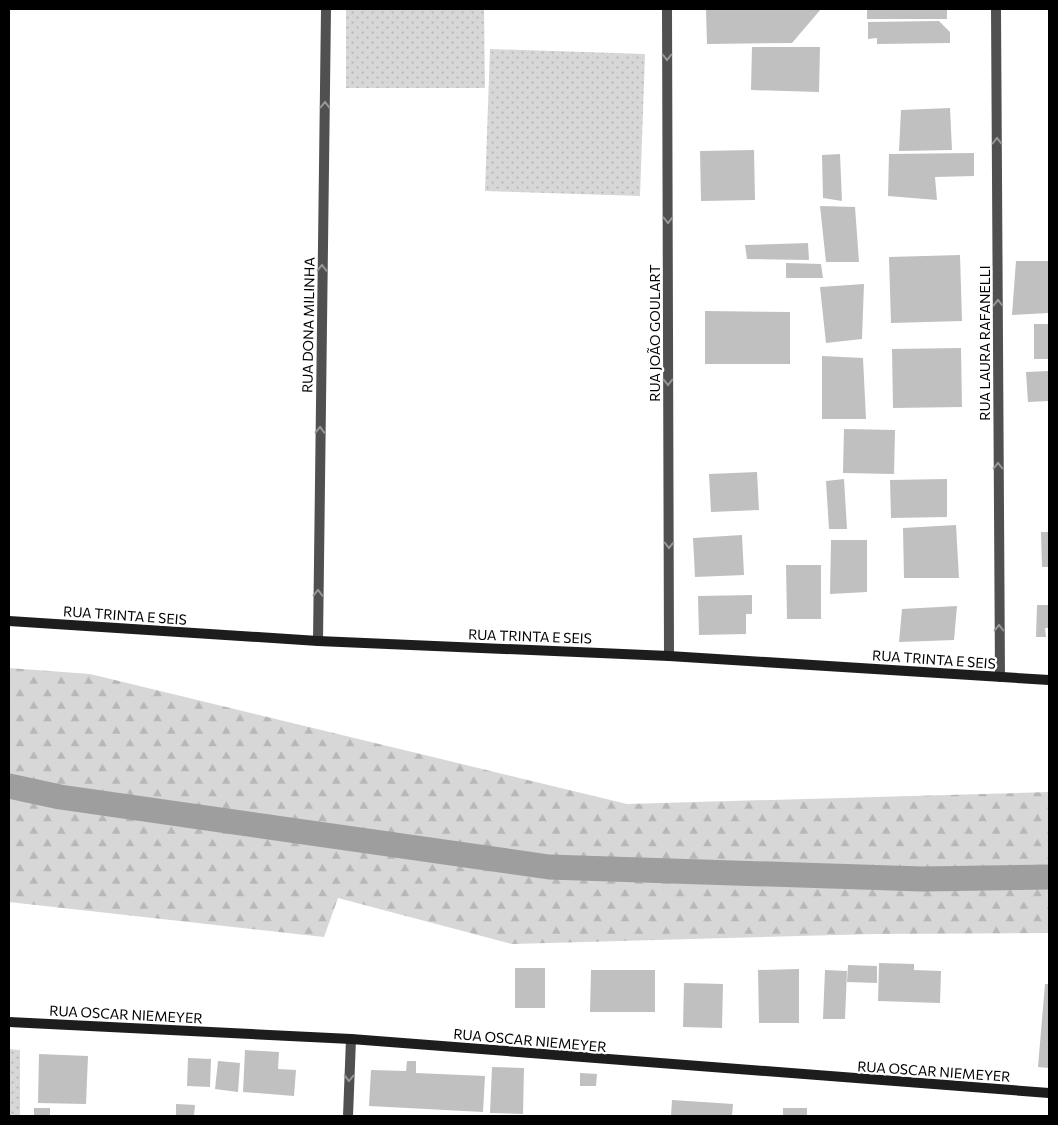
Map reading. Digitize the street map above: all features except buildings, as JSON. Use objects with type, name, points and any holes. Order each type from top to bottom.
[{"type":"street","name":"RUA DONA MILINHA","points":[[318,641],[326,9]]},
{"type":"street","name":"RUA JOÃO GOULART","points":[[667,9],[669,656]]},
{"type":"street","name":"RUA LAURA RAFANELLI","points":[[996,9],[1000,677]]},
{"type":"street","name":"RUA TRINTA E SEIS","points":[[9,621],[318,641],[669,656],[1049,680]]},
{"type":"street","name":"RUA OSCAR NIEMEYER","points":[[9,1022],[350,1039],[1049,1093]]},
{"type":"street","points":[[348,1116],[350,1039]]},
{"type":"green space","points":[[346,9],[484,9],[485,88],[346,88]]},
{"type":"green space","points":[[490,49],[645,54],[640,196],[485,191]]},
{"type":"green space","points":[[9,668],[90,674],[627,804],[1049,792],[1049,933],[875,934],[512,944],[338,898],[324,937],[9,902]]},
{"type":"green space","points":[[9,1049],[20,1050],[20,1116],[9,1116]]},
{"type":"waterway","points":[[9,786],[60,797],[549,867],[922,879],[1049,877]]}]
